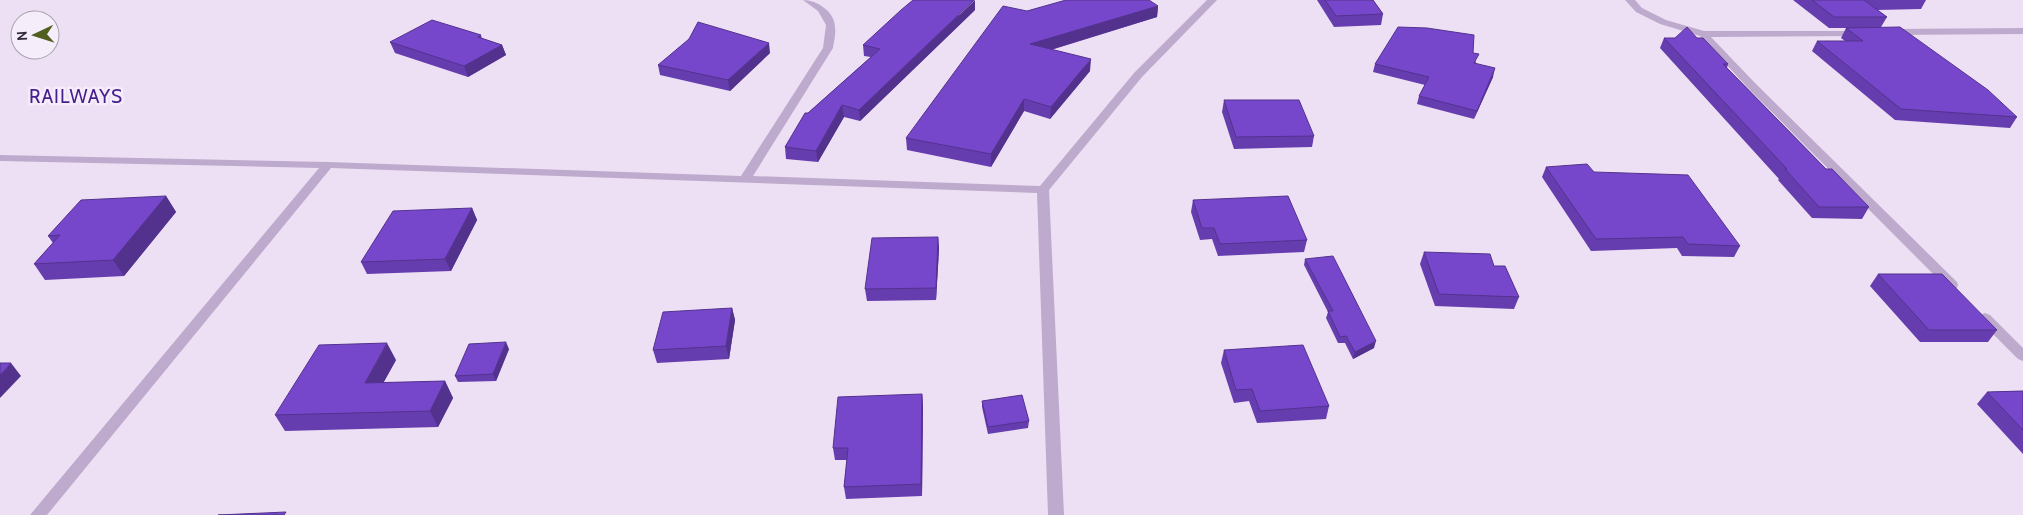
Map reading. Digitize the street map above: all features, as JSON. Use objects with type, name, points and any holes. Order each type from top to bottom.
[{"type":"street","points":[[744,181],[828,48],[831,25],[820,9],[808,0]]},
{"type":"street","points":[[1056,515],[1043,190],[1138,75],[1212,0]]},
{"type":"street","points":[[1630,0],[1639,10],[1663,22],[1703,34],[2023,31]]},
{"type":"street","points":[[1703,34],[1750,85],[1960,293]]},
{"type":"street","points":[[0,158],[328,165],[1043,190]]},
{"type":"street","points":[[38,515],[328,165]]},
{"type":"street","points":[[1974,307],[2023,356]]},
{"type":"building","points":[[913,0],[974,0],[859,110],[842,105],[816,151],[785,147],[805,113],[808,113],[880,49],[863,45]]},
{"type":"building","points":[[1066,0],[1149,0],[1158,6],[1030,44],[1091,59],[1051,107],[1024,99],[991,154],[906,138],[1003,6],[1027,11]]},
{"type":"building","points":[[1325,0],[1373,0],[1383,14],[1336,16]]},
{"type":"building","points":[[1812,0],[1864,0],[1887,17],[1834,17]]},
{"type":"building","points":[[432,20],[481,35],[478,37],[502,45],[464,66],[390,42]]},
{"type":"building","points":[[698,22],[769,43],[728,80],[658,65],[689,39]]},
{"type":"building","points":[[1398,27],[1427,28],[1474,35],[1473,53],[1479,54],[1474,63],[1495,68],[1477,111],[1419,96],[1429,77],[1375,64]]},
{"type":"building","points":[[1687,27],[1697,38],[1703,38],[1728,64],[1723,64],[1826,169],[1832,169],[1869,207],[1819,207],[1785,169],[1787,169],[1664,38],[1675,38]]},
{"type":"building","points":[[1900,27],[1988,90],[2017,117],[1901,109],[1817,41],[1863,41],[1846,28]]},
{"type":"building","points":[[1224,100],[1299,100],[1314,136],[1236,137]]},
{"type":"building","points":[[1587,164],[1594,172],[1688,175],[1740,246],[1688,244],[1683,237],[1596,239],[1546,167]]},
{"type":"building","points":[[166,196],[113,260],[34,264],[60,235],[48,236],[81,200]]},
{"type":"building","points":[[1288,196],[1307,240],[1220,244],[1214,228],[1202,228],[1193,200]]},
{"type":"building","points":[[472,208],[445,259],[361,262],[393,211]]},
{"type":"building","points":[[938,237],[936,288],[865,289],[872,238]]},
{"type":"building","points":[[1424,252],[1490,254],[1494,266],[1505,266],[1519,297],[1439,294]]},
{"type":"building","points":[[1333,256],[1376,341],[1355,352],[1346,336],[1340,337],[1328,311],[1333,311],[1305,259]]},
{"type":"building","points":[[1878,274],[1942,274],[1997,330],[1929,330]]},
{"type":"building","points":[[732,308],[726,346],[653,350],[663,312]]},
{"type":"building","points":[[506,342],[493,374],[455,376],[469,344]]},
{"type":"building","points":[[387,343],[365,383],[445,381],[430,411],[275,415],[319,345]]},
{"type":"building","points":[[1303,345],[1329,406],[1260,411],[1252,389],[1236,390],[1224,350]]},
{"type":"building","points":[[0,363],[11,363],[0,375]]},
{"type":"building","points":[[2023,391],[2023,430],[1987,392]]},
{"type":"building","points":[[922,394],[921,484],[844,487],[848,448],[833,448],[838,397]]},
{"type":"building","points":[[1022,395],[1029,421],[988,427],[982,401]]},
{"type":"building","points":[[286,512],[284,515],[218,515]]},
{"type":"district","name":"RAILWAYS","points":[[76,96]]}]
